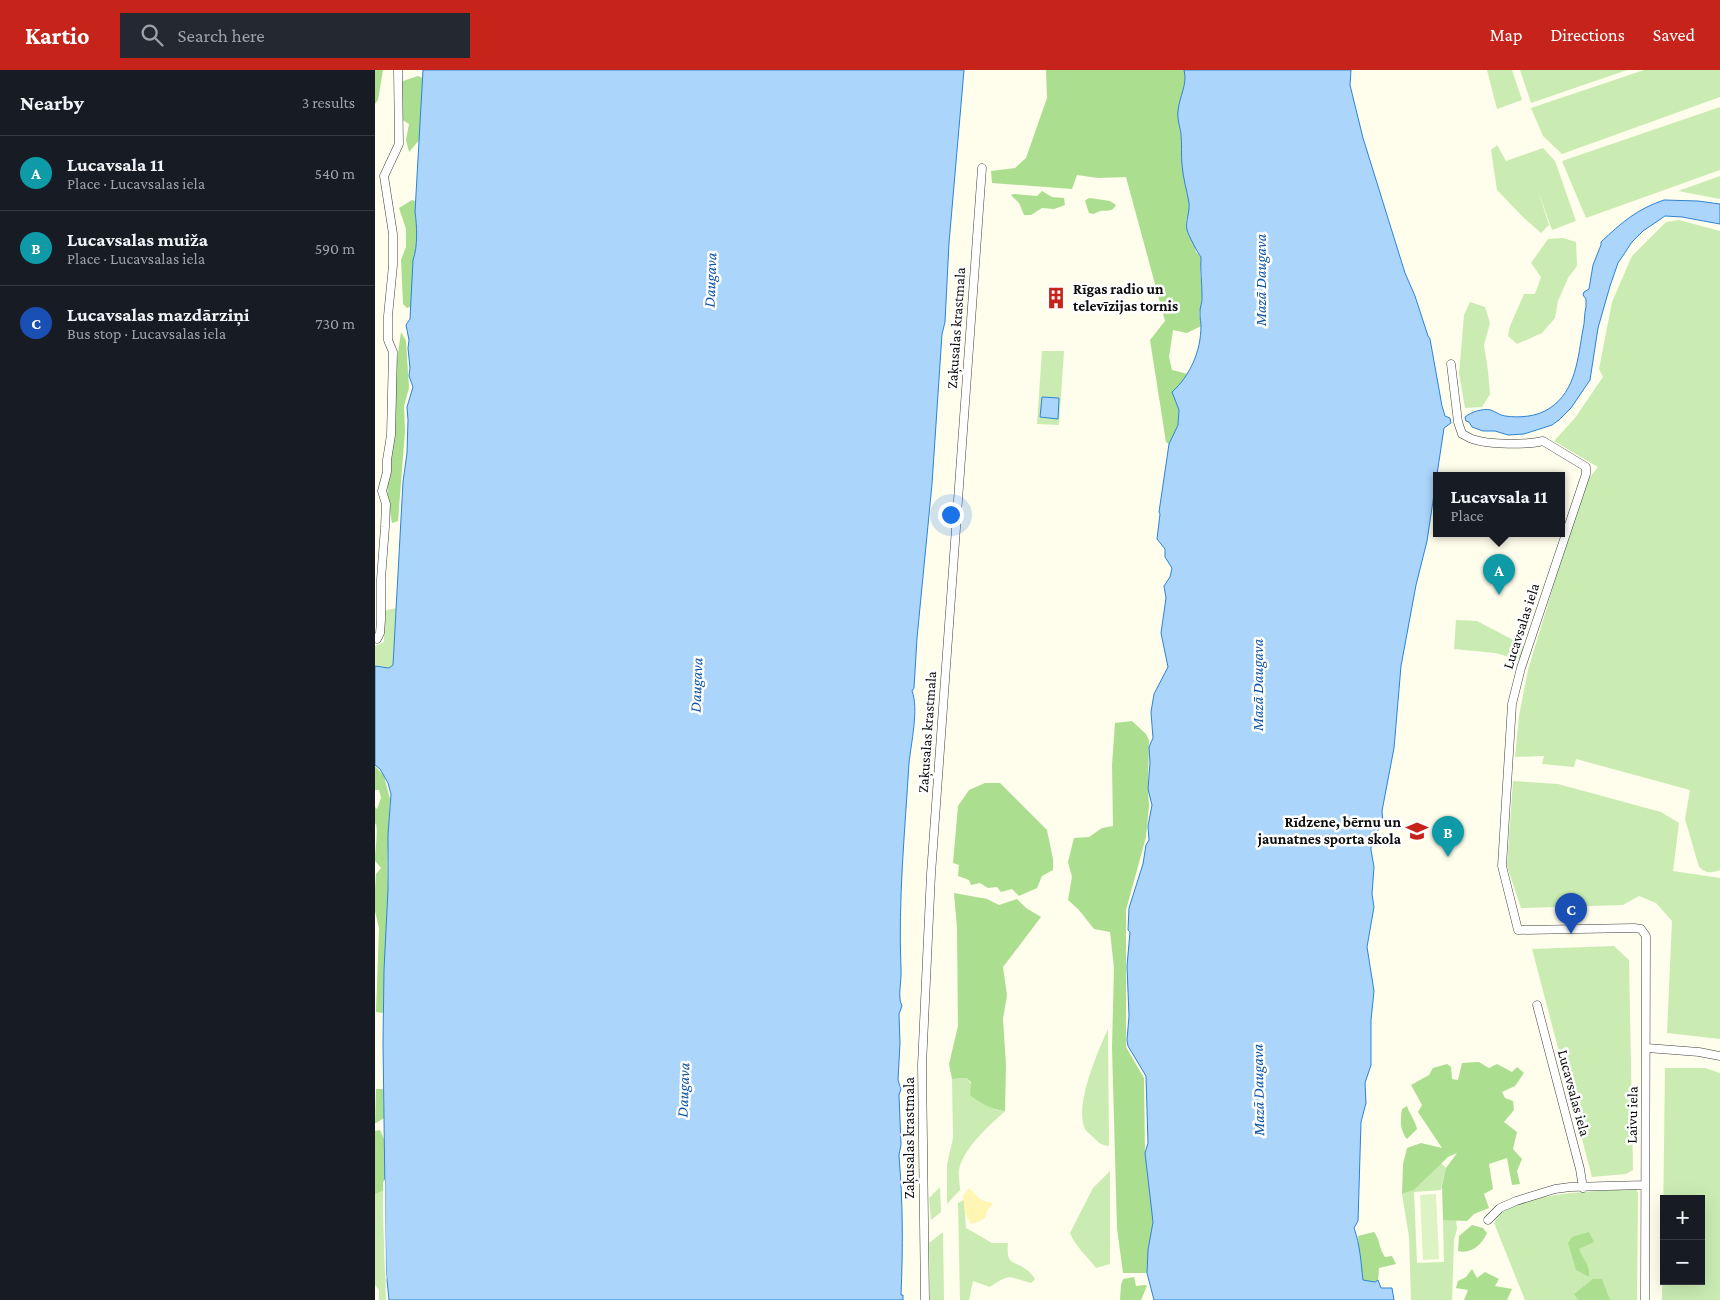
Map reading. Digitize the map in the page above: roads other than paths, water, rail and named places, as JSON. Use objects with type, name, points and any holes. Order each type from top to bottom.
[{"type":"street","points":[[377,639],[380,633],[381,620],[381,578],[385,527],[385,504],[382,491],[387,472],[391,435],[393,352],[389,340],[388,316],[393,265],[393,234],[384,176],[399,144],[398,70]]},
{"type":"street","name":"Zaķusalas krastmala","points":[[925,1300],[922,1065],[931,874],[982,168]]},
{"type":"street","name":"Lucavsalas iela","points":[[1451,364],[1458,422],[1462,434],[1473,440],[1493,442],[1528,444],[1543,441],[1586,467],[1586,474],[1565,537]]},
{"type":"street","name":"Lucavsalas iela","points":[[1565,537],[1521,668],[1512,704],[1502,866],[1518,930],[1634,928],[1641,929],[1644,932]]},
{"type":"street","name":"Laivu iela","points":[[1644,932],[1647,936],[1645,1300]]},
{"type":"street","name":"Lucavsalas iela","points":[[1537,1006],[1580,1169],[1583,1188]]},
{"type":"street","points":[[1647,1048],[1699,1052],[1720,1056]]},
{"type":"street","points":[[1488,1220],[1500,1208],[1516,1200],[1555,1189],[1645,1185]]},
{"type":"water","name":"Daugava","points":[[423,70],[964,70],[949,243],[945,322],[942,334],[932,484],[914,688],[912,691],[915,716],[909,763],[902,866],[900,993],[902,1006],[899,1014],[898,1080],[901,1089],[899,1095],[901,1144],[899,1156],[902,1225],[901,1295],[903,1295],[903,1300],[389,1300],[386,1270],[383,1043],[388,835],[391,794],[388,783],[380,769],[375,765],[375,666],[389,668],[393,665],[403,482],[407,453],[407,407],[413,387],[409,376],[409,340],[406,325],[410,319],[413,260],[417,230],[415,212]]},
{"type":"water","name":"Mazā Daugava","points":[[1184,70],[1351,70],[1350,85],[1363,138],[1405,273],[1430,339],[1442,406],[1445,416],[1450,418],[1451,423],[1444,428],[1437,472],[1433,472],[1433,501],[1427,541],[1416,585],[1401,666],[1394,748],[1382,811],[1383,822],[1371,838],[1374,867],[1372,894],[1374,907],[1367,947],[1374,991],[1371,1020],[1371,1065],[1365,1083],[1366,1103],[1361,1122],[1358,1221],[1354,1228],[1359,1247],[1363,1280],[1375,1282],[1378,1280],[1381,1288],[1392,1288],[1394,1300],[1154,1300],[1147,1273],[1148,1250],[1153,1222],[1145,1153],[1148,1143],[1146,1076],[1128,1046],[1127,1040],[1129,1016],[1127,966],[1130,932],[1128,930],[1129,908],[1149,840],[1148,826],[1152,805],[1148,789],[1149,747],[1153,738],[1151,712],[1154,694],[1168,667],[1161,633],[1166,598],[1164,586],[1170,577],[1172,568],[1165,557],[1165,549],[1157,539],[1169,444],[1178,425],[1179,410],[1172,392],[1189,371],[1197,354],[1201,326],[1201,257],[1187,230],[1189,203],[1183,170],[1178,117],[1185,75]]},
{"type":"water","points":[[1664,200],[1720,204],[1720,224],[1665,216],[1643,231],[1632,242],[1618,263],[1610,286],[1598,328],[1590,380],[1571,408],[1552,425],[1524,434],[1508,435],[1495,431],[1483,431],[1472,427],[1465,417],[1477,411],[1491,410],[1505,416],[1528,416],[1545,411],[1559,401],[1571,383],[1574,373],[1584,326],[1586,299],[1583,295],[1589,289],[1593,265],[1601,242],[1630,217]]},
{"type":"water","points":[[1042,397],[1059,398],[1058,419],[1040,417]]},
{"type":"place","name":"Rīgas radio un televīzijas tornis","points":[[1056,298]]},
{"type":"place","name":"Lucavsala 11","points":[[1499,595]]},
{"type":"place","name":"Rīdzene, bērnu un jaunatnes sporta skola","points":[[1417,831]]},
{"type":"place","name":"Lucavsalas muiža","points":[[1448,857]]},
{"type":"place","name":"Lucavsalas mazdārziņi","points":[[1571,934]]}]
